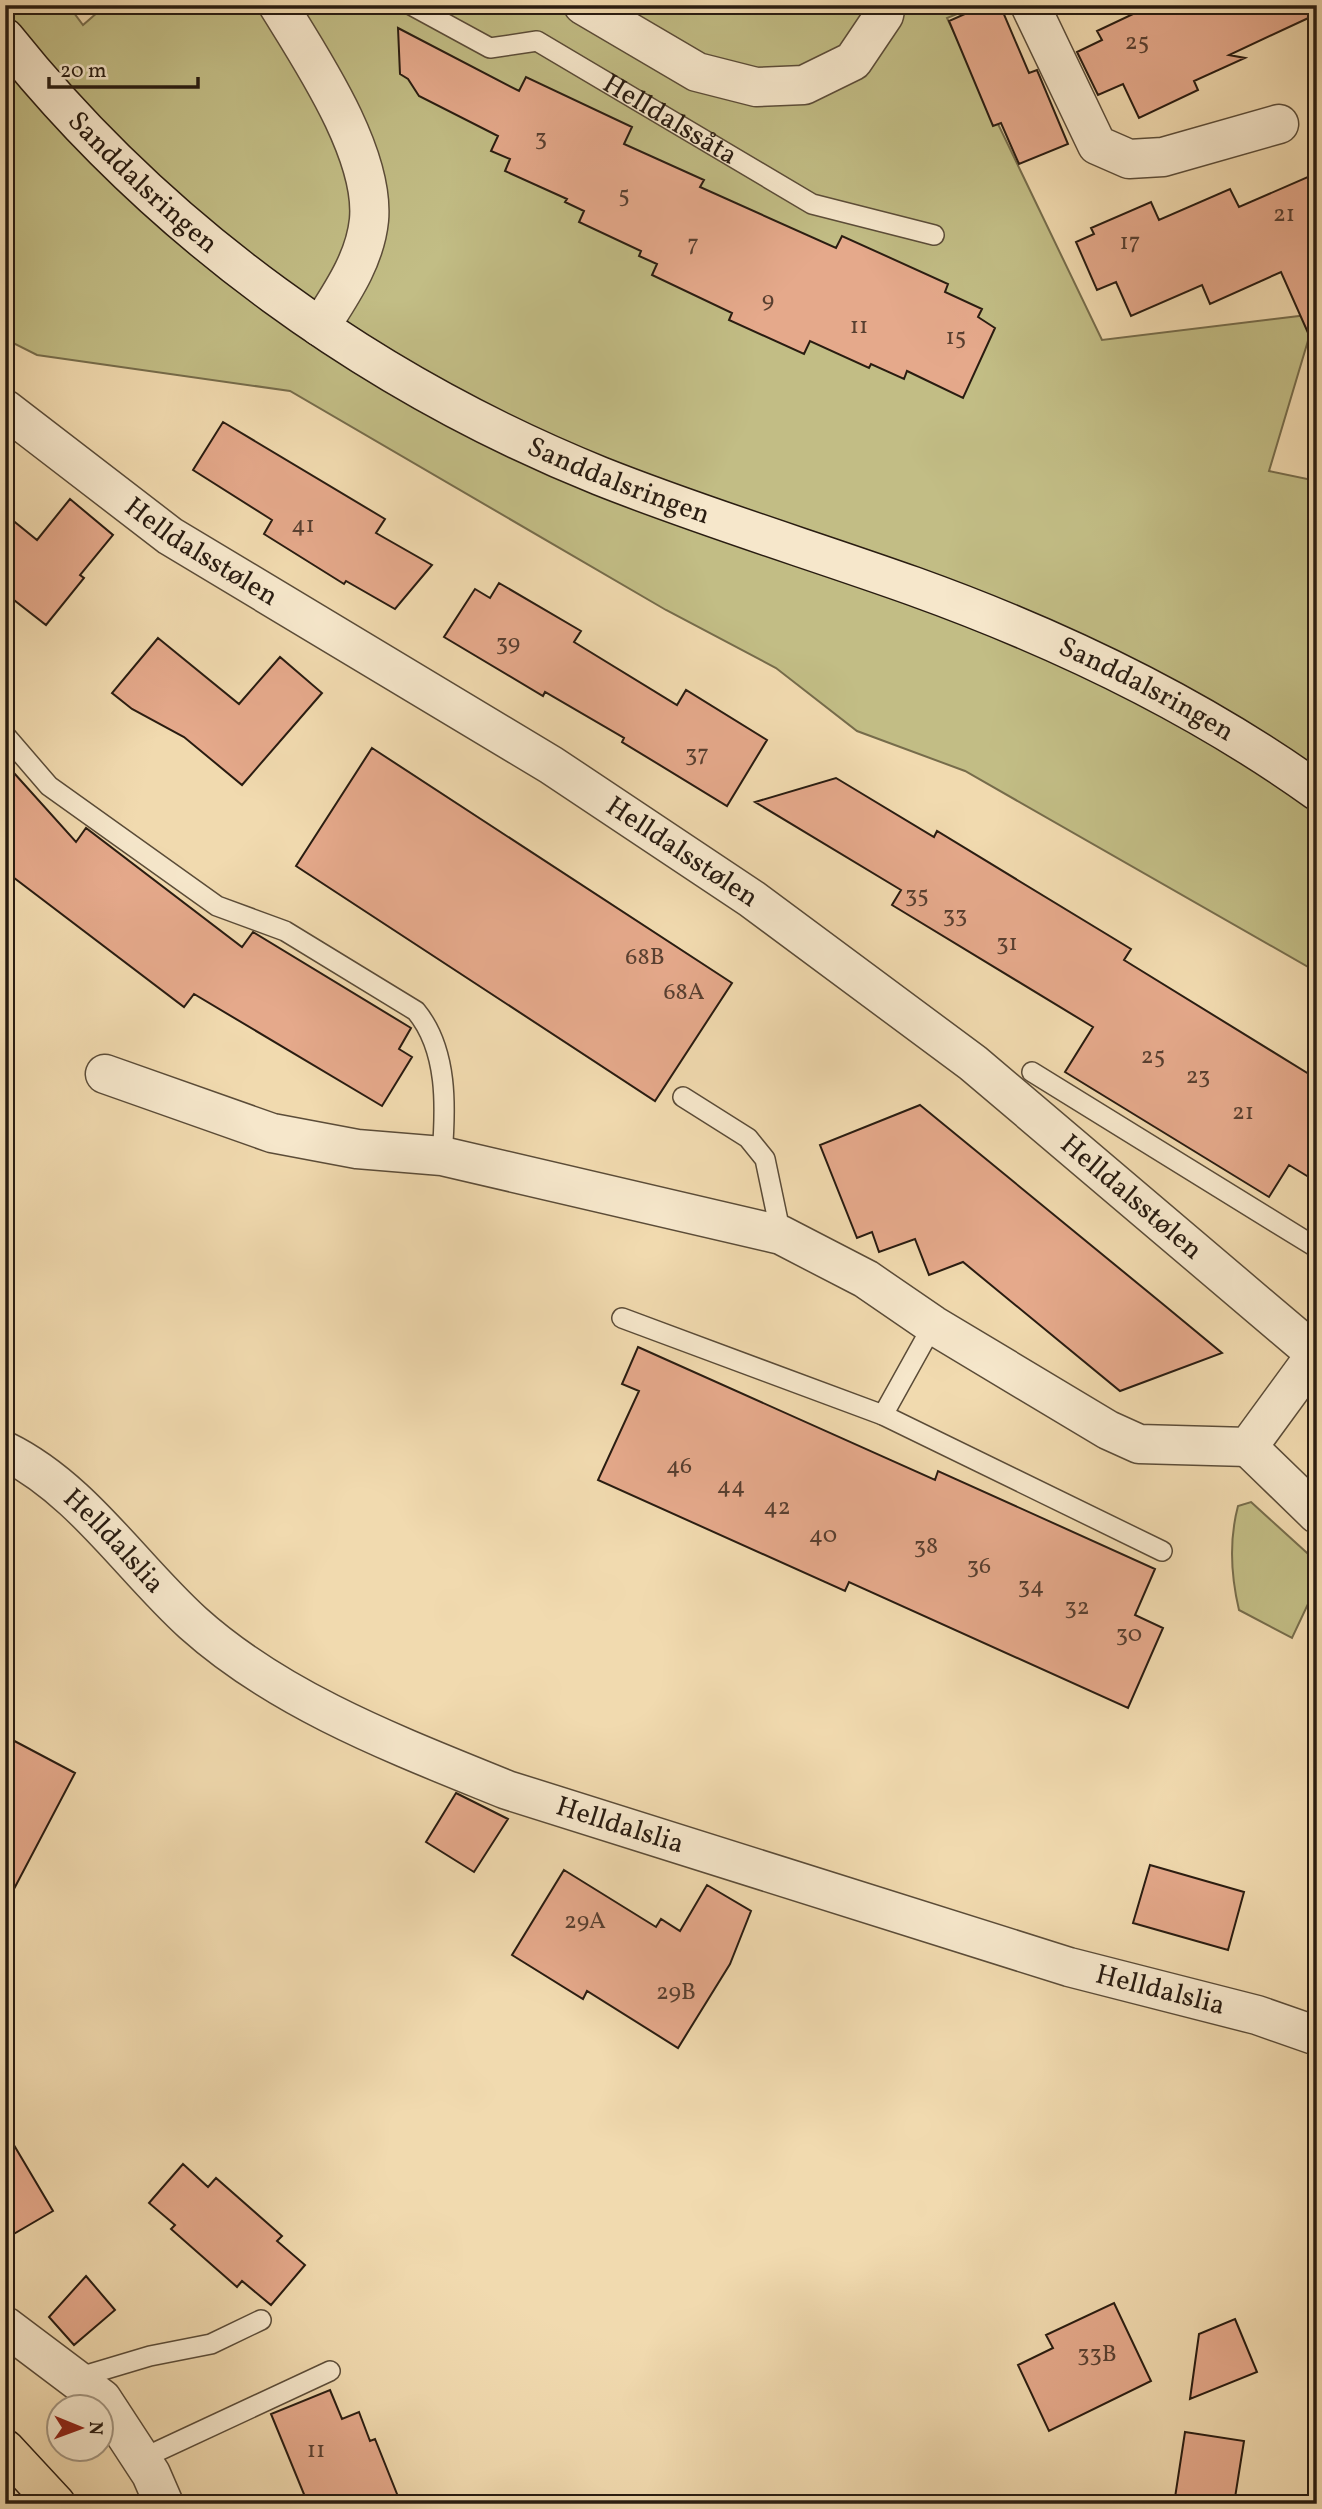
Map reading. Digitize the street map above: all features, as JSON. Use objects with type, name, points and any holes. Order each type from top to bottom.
[{"type":"main road","points":[[5,2449],[56,2504]]},
{"type":"street","points":[[278,5],[344,118],[362,167],[369,219],[359,259],[320,327]]},
{"type":"street","name":"Helldalssåta","points":[[583,5],[697,72],[755,87],[804,85],[853,61],[884,15],[886,5]]},
{"type":"street","points":[[1030,5],[1097,145],[1129,159],[1163,157],[1279,124]]},
{"type":"street","name":"Sanddalsringen","points":[[5,38],[94,140],[160,204],[222,255],[320,327],[451,404],[519,440],[599,476],[915,587],[1046,638],[1151,689],[1227,732],[1317,791]]},
{"type":"street","name":"Helldalsstølen","points":[[5,409],[170,536],[551,765],[752,899],[973,1063],[1317,1354],[1248,1447]]},
{"type":"street","points":[[105,1074],[272,1133],[357,1149],[442,1156],[781,1235],[866,1279],[933,1325],[1108,1430],[1139,1444],[1248,1447],[1317,1514]]},
{"type":"street","name":"Helldalslia","points":[[5,1451],[72,1500],[195,1625],[233,1654],[299,1697],[421,1755],[507,1790],[1056,1963],[1257,2015],[1317,2036]]},
{"type":"street","points":[[5,2326],[102,2399],[141,2459],[164,2504]]},
{"type":"lane","name":"Helldalssåta","points":[[411,5],[490,48],[537,41],[812,204],[934,235]]},
{"type":"lane","points":[[5,735],[49,786],[217,906],[285,931],[416,1011],[431,1030],[446,1103],[442,1156]]},
{"type":"lane","name":"Helldalsstølen","points":[[1032,1072],[1317,1248]]},
{"type":"lane","points":[[683,1097],[748,1138],[765,1159],[781,1235]]},
{"type":"lane","points":[[622,1318],[883,1415],[1162,1551]]},
{"type":"lane","points":[[883,1415],[933,1325]]},
{"type":"lane","points":[[73,2379],[150,2356],[211,2344],[261,2320]]},
{"type":"lane","points":[[141,2459],[330,2371]]},
{"type":"shaded area","points":[[5,5],[68,5],[83,25],[106,5],[979,5],[947,18],[1102,340],[1316,314],[1269,471],[1317,481],[1317,972],[965,771],[857,731],[776,668],[666,610],[290,391],[37,355],[5,339]]},
{"type":"shaded area","points":[[1251,1502],[1317,1562],[1317,1585],[1292,1638],[1239,1610],[1233,1571],[1233,1532],[1238,1506]]},
{"type":"building","points":[[985,5],[1000,5],[1029,73],[1037,70],[1068,144],[1019,164],[1001,123],[993,126],[949,21]]},
{"type":"building","points":[[1152,5],[1317,5],[1317,14],[1229,55],[1245,58],[1194,81],[1198,90],[1139,118],[1123,84],[1098,95],[1077,52],[1102,40],[1097,31]]},
{"type":"building","points":[[398,28],[519,91],[526,77],[632,127],[624,144],[704,180],[700,187],[836,248],[842,236],[948,284],[945,292],[982,309],[978,317],[995,328],[963,398],[907,371],[904,379],[871,364],[869,368],[810,341],[804,354],[729,320],[732,313],[652,275],[657,264],[639,256],[641,251],[579,222],[584,211],[565,202],[567,199],[505,171],[510,159],[491,151],[498,136],[419,96],[408,79],[400,74]]},
{"type":"building","points":[[1317,173],[1317,353],[1281,272],[1210,304],[1202,285],[1131,316],[1116,282],[1097,290],[1076,242],[1094,234],[1091,228],[1151,202],[1159,220],[1230,189],[1239,207]]},
{"type":"building","points":[[223,422],[385,519],[376,533],[432,565],[395,609],[346,581],[344,584],[264,534],[272,520],[193,470]]},
{"type":"building","points":[[70,499],[113,535],[80,575],[84,578],[46,625],[5,593],[5,514],[37,540]]},
{"type":"building","points":[[499,583],[581,631],[574,642],[677,705],[686,690],[767,740],[727,806],[622,742],[624,738],[545,692],[543,696],[444,637],[475,589],[490,598]]},
{"type":"building","points":[[158,638],[239,704],[280,657],[322,693],[242,785],[184,737],[132,709],[112,693]]},
{"type":"building","points":[[372,748],[732,983],[655,1101],[296,866]]},
{"type":"building","points":[[5,763],[76,842],[86,828],[242,947],[253,932],[411,1028],[399,1049],[412,1057],[382,1106],[194,994],[184,1007],[5,871]]},
{"type":"building","points":[[836,778],[934,837],[937,831],[1131,949],[1124,960],[1317,1079],[1317,1182],[1289,1165],[1269,1197],[1065,1072],[1093,1027],[892,905],[901,890],[755,802]]},
{"type":"building","points":[[920,1105],[1222,1353],[1120,1391],[963,1262],[929,1275],[915,1239],[879,1252],[872,1232],[857,1238],[820,1145]]},
{"type":"building","points":[[638,1347],[935,1480],[938,1471],[1155,1569],[1135,1615],[1163,1628],[1128,1708],[849,1582],[845,1591],[598,1480],[639,1391],[622,1384]]},
{"type":"building","points":[[5,1736],[75,1773],[5,1906]]},
{"type":"building","points":[[456,1793],[508,1819],[474,1872],[426,1842]]},
{"type":"building","points":[[1150,1865],[1244,1892],[1228,1950],[1133,1923]]},
{"type":"building","points":[[564,1870],[656,1927],[661,1919],[680,1931],[707,1885],[751,1911],[730,1964],[678,2048],[587,1991],[583,1999],[512,1955]]},
{"type":"building","points":[[5,2130],[53,2211],[5,2239]]},
{"type":"building","points":[[183,2164],[208,2187],[216,2178],[282,2236],[277,2241],[305,2265],[271,2305],[242,2281],[237,2287],[171,2229],[175,2225],[149,2203]]},
{"type":"building","points":[[86,2276],[115,2310],[74,2345],[49,2317]]},
{"type":"building","points":[[1114,2303],[1151,2381],[1049,2431],[1018,2365],[1053,2348],[1046,2335]]},
{"type":"building","points":[[1235,2319],[1257,2372],[1190,2399],[1199,2334]]},
{"type":"building","points":[[330,2390],[342,2419],[359,2412],[370,2441],[375,2439],[401,2504],[308,2504],[271,2414]]},
{"type":"building","points":[[1185,2432],[1244,2441],[1234,2504],[1174,2504]]}]
